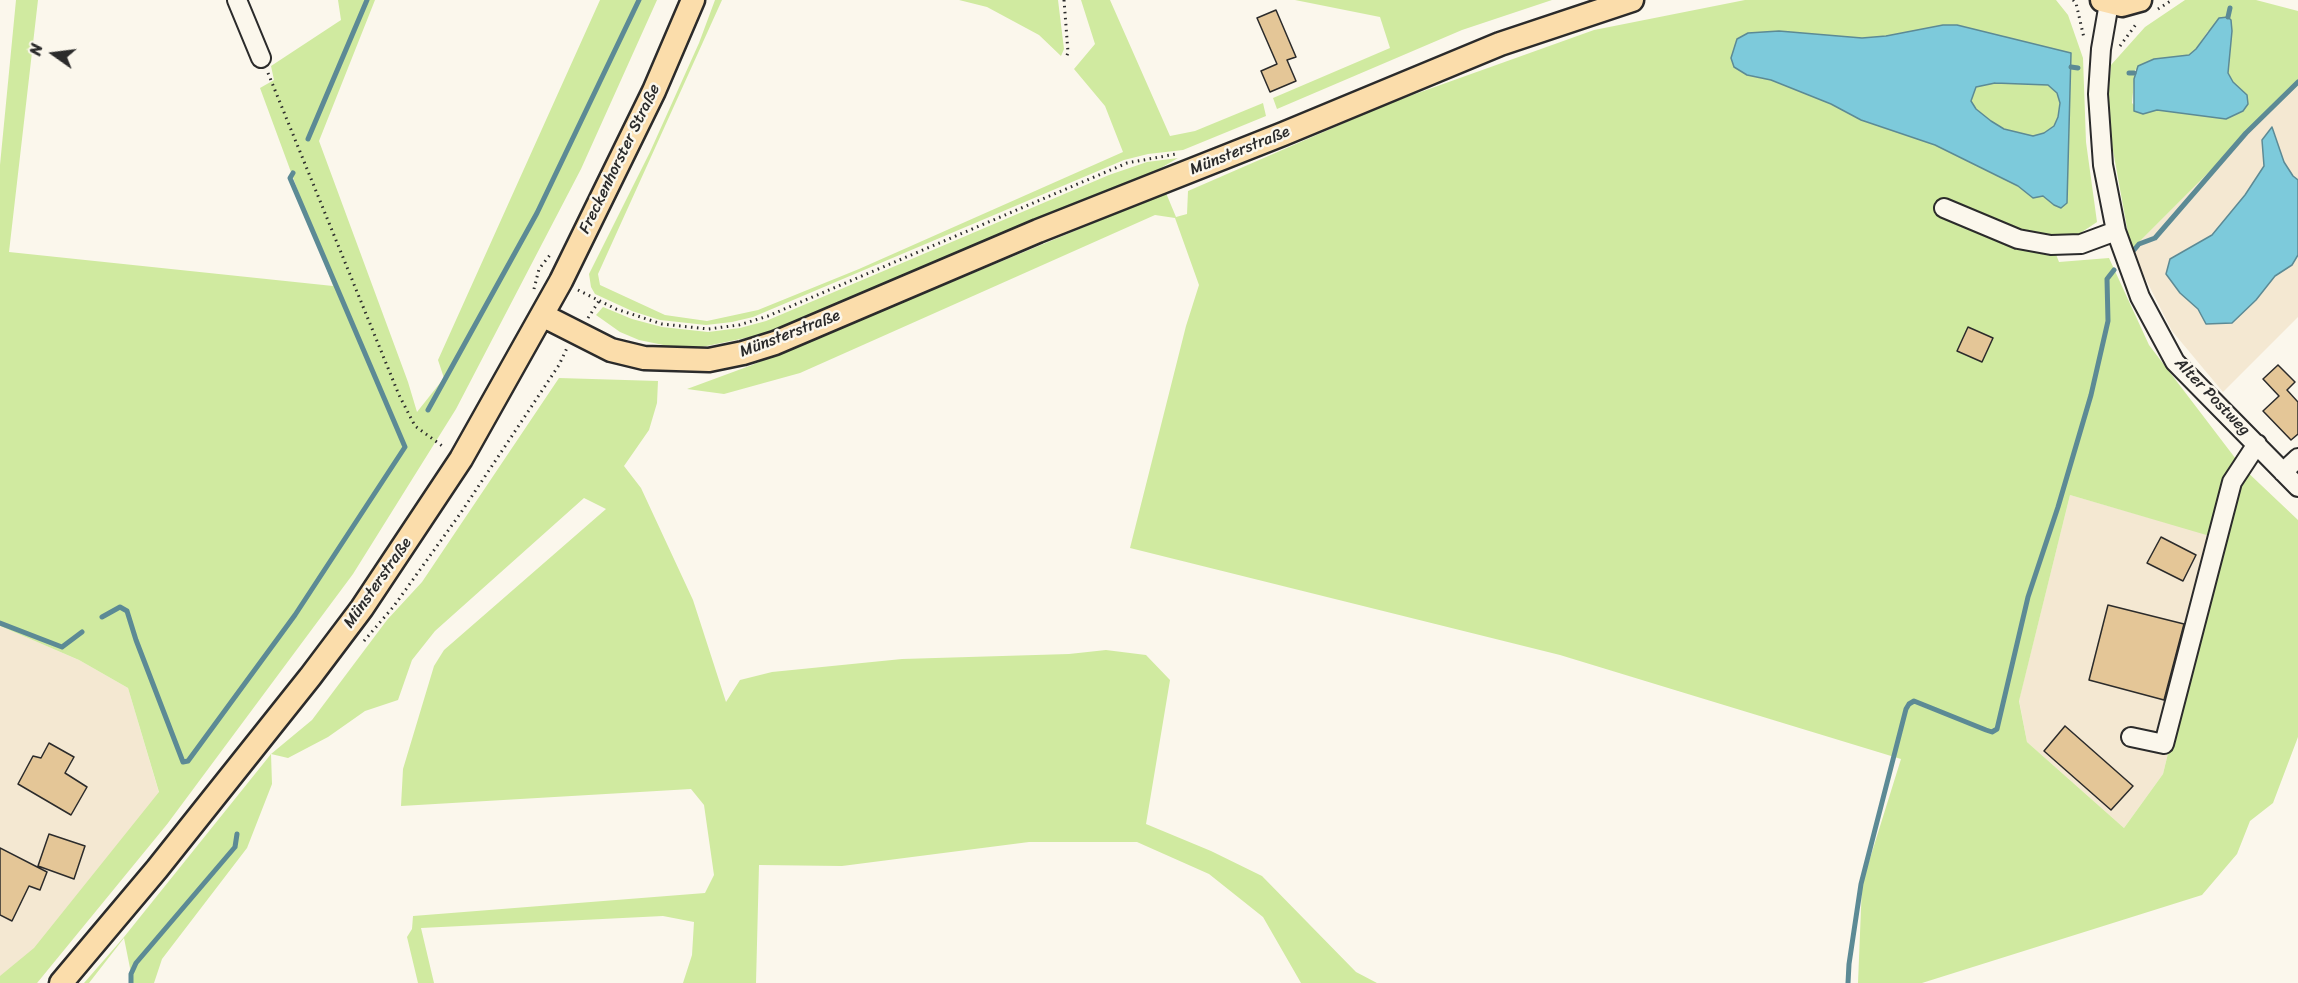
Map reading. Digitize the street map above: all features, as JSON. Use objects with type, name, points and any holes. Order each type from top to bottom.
[{"type":"main road","name":"Freckenhorster Straße","points":[[542,315],[654,91],[693,0]]},
{"type":"main road","name":"Münsterstraße","points":[[61,983],[156,869],[317,668],[362,608],[461,459],[542,315],[611,350],[644,358],[709,360],[753,350],[775,343],[1038,231],[1500,44],[1632,0]]},
{"type":"main road","points":[[2105,2],[2122,5],[2140,0]]},
{"type":"street","points":[[237,0],[261,58]]},
{"type":"street","name":"Alter Postweg","points":[[2105,2],[2098,94],[2103,165],[2116,231],[2140,297],[2175,362],[2298,487]]},
{"type":"street","points":[[1944,208],[2018,239],[2051,245],[2081,244],[2116,231]]},
{"type":"street","name":"Alter Postweg","points":[[2131,737],[2164,744],[2232,482],[2257,444]]},
{"type":"street","points":[[2283,472],[2298,458]]},
{"type":"path","points":[[1064,0],[1068,52],[1066,59]]},
{"type":"path","points":[[261,58],[399,395],[415,426],[461,459]]},
{"type":"path","points":[[540,269],[599,301],[662,324],[708,329],[739,325],[768,316],[1127,163],[1179,154]]},
{"type":"path","points":[[357,648],[394,606],[460,514],[599,301]]},
{"type":"shaded area","points":[[2298,83],[2298,317],[2223,392],[2172,331],[2131,250]]},
{"type":"shaded area","points":[[2070,495],[2220,538],[2163,774],[2124,828],[2027,742],[2019,700]]},
{"type":"shaded area","points":[[0,626],[79,660],[128,688],[168,823],[37,983],[0,983]]},
{"type":"green space","points":[[16,0],[38,0],[9,252],[333,286],[260,88],[274,80],[271,66],[341,20],[338,0],[375,0],[319,141],[417,412],[444,378],[438,360],[600,0],[657,0],[581,169],[456,409],[353,574],[168,823],[37,983],[0,983],[0,976],[34,948],[159,792],[128,688],[79,660],[0,626],[0,165]]},
{"type":"green space","points":[[715,0],[722,0],[598,274],[600,285],[665,315],[707,321],[758,310],[859,269],[1123,152],[1105,106],[1074,69],[1095,44],[1081,0],[1110,0],[1170,136],[1195,131],[1263,103],[1266,116],[1183,150],[1148,154],[1124,160],[753,317],[706,325],[660,320],[632,311],[595,294],[591,287],[589,274],[650,152],[699,43]]},
{"type":"green space","points":[[959,0],[1058,0],[1064,49],[1061,56],[1039,35],[987,7]]},
{"type":"green space","points":[[1295,0],[1552,0],[1462,30],[1277,109],[1273,98],[1390,48],[1380,17]]},
{"type":"green space","points":[[1745,0],[2056,0],[2068,15],[2083,58],[2086,142],[2097,222],[2079,234],[2048,234],[2059,262],[2109,258],[2149,345],[2242,467],[2298,520],[2298,737],[2273,803],[2250,821],[2237,854],[2202,895],[1922,983],[1858,983],[1862,884],[1901,759],[1560,655],[1130,548],[1186,326],[1199,285],[1175,218],[1155,215],[800,373],[724,394],[687,389],[752,365],[1166,193],[1176,217],[1187,214],[1188,191],[1390,103],[1594,30]],"holes":[[[1943,25],[1957,25],[2071,53],[2067,203],[2054,205],[2043,196],[2033,198],[2018,186],[1935,145],[1861,120],[1831,104],[1771,80],[1747,75],[1734,67],[1862,38],[1886,36]],[[2070,495],[2220,539],[2163,774],[2124,828],[2027,742],[2019,701]]]},
{"type":"green space","points":[[2185,0],[2256,0],[2298,11],[2298,83],[2131,250],[2112,145],[2108,101],[2111,65],[2145,27]],"holes":[[[2208,31],[2232,31],[2228,73],[2233,82],[2247,95],[2189,113],[2157,110],[2143,114],[2132,103],[2135,70],[2154,59],[2189,55]]]},
{"type":"green space","points":[[1995,83],[2048,85],[2057,93],[2060,103],[2054,126],[2044,133],[2033,136],[2004,129],[1991,121],[1976,109],[1971,101],[1976,87]]},
{"type":"green space","points":[[1178,158],[1142,179],[943,259],[779,331],[702,347],[678,348],[639,340],[620,332],[596,315],[603,307],[632,319],[662,327],[708,332],[740,328],[766,321],[1109,175],[1147,162]]},
{"type":"green space","points":[[559,378],[658,381],[657,403],[649,430],[624,466],[641,488],[693,600],[726,702],[740,680],[772,672],[902,659],[1069,654],[1106,650],[1146,655],[1170,680],[1146,824],[1211,851],[1262,876],[1356,972],[1377,983],[1301,983],[1263,917],[1209,874],[1137,842],[1029,842],[842,866],[759,865],[756,983],[683,983],[692,955],[694,922],[663,916],[421,928],[434,983],[418,983],[407,937],[412,929],[413,916],[705,893],[714,875],[704,805],[691,789],[401,806],[403,769],[434,666],[444,650],[606,509],[584,498],[435,631],[412,660],[398,700],[365,711],[328,737],[288,758],[271,754],[312,720],[387,620],[422,582]]},
{"type":"green space","points":[[271,754],[272,784],[247,848],[162,959],[154,983],[133,983],[124,938],[89,983],[84,983],[124,937]]},
{"type":"water","points":[[2228,17],[2231,20],[2232,31],[2228,73],[2233,82],[2247,95],[2248,104],[2243,111],[2226,119],[2157,110],[2143,114],[2134,111],[2134,79],[2138,66],[2154,59],[2189,55],[2219,18]]},
{"type":"water","points":[[1943,25],[1957,25],[2071,53],[2067,203],[2061,208],[2043,196],[2033,198],[2018,186],[1935,145],[1861,120],[1831,104],[1771,80],[1747,75],[1734,67],[1731,58],[1737,39],[1748,33],[1779,31],[1862,38],[1886,36]],"holes":[[[1995,83],[2048,85],[2057,93],[2060,103],[2058,117],[2054,126],[2044,133],[2033,136],[2004,129],[1976,109],[1971,101],[1976,87]]]},
{"type":"water","points":[[2272,127],[2284,162],[2298,180],[2298,255],[2292,265],[2275,276],[2256,300],[2232,323],[2206,324],[2198,309],[2180,293],[2166,274],[2170,259],[2212,235],[2245,195],[2264,166],[2262,140]]},
{"type":"building","points":[[1276,10],[1296,57],[1287,60],[1296,81],[1270,92],[1261,71],[1277,64],[1257,18]]},
{"type":"building","points":[[1968,327],[1993,338],[1982,362],[1957,351]]},
{"type":"building","points":[[2278,365],[2295,382],[2287,390],[2298,402],[2298,434],[2291,440],[2263,411],[2279,396],[2263,379]]},
{"type":"building","points":[[2161,537],[2196,555],[2183,581],[2147,563]]},
{"type":"building","points":[[2108,605],[2184,624],[2164,700],[2089,680]]},
{"type":"building","points":[[2065,726],[2133,786],[2111,810],[2044,751]]},
{"type":"building","points":[[49,743],[74,757],[65,773],[87,787],[71,815],[18,784],[33,756],[41,758]]},
{"type":"building","points":[[49,834],[85,846],[74,879],[38,866]]},
{"type":"building","points":[[0,848],[47,872],[40,890],[29,886],[12,921],[0,915]]},
{"type":"waterway","points":[[308,139],[367,0]]},
{"type":"waterway","points":[[428,410],[537,213],[639,0]]},
{"type":"waterway","points":[[2228,17],[2230,8]]},
{"type":"waterway","points":[[2071,67],[2078,68]]},
{"type":"waterway","points":[[2129,73],[2134,73]]},
{"type":"waterway","points":[[2134,250],[2139,244],[2155,238],[2246,133],[2298,82]]},
{"type":"waterway","points":[[102,617],[120,607],[127,611],[183,762],[188,761],[295,615],[405,447],[290,178],[293,173]]},
{"type":"waterway","points":[[1848,983],[1861,884],[1906,709],[1914,701],[1986,730],[1992,732],[1997,729],[2028,597],[2058,507],[2091,395],[2108,321],[2107,279],[2114,270]]},
{"type":"waterway","points":[[0,623],[62,647],[82,632]]},
{"type":"waterway","points":[[131,983],[131,974],[136,963],[235,847],[237,834]]}]
